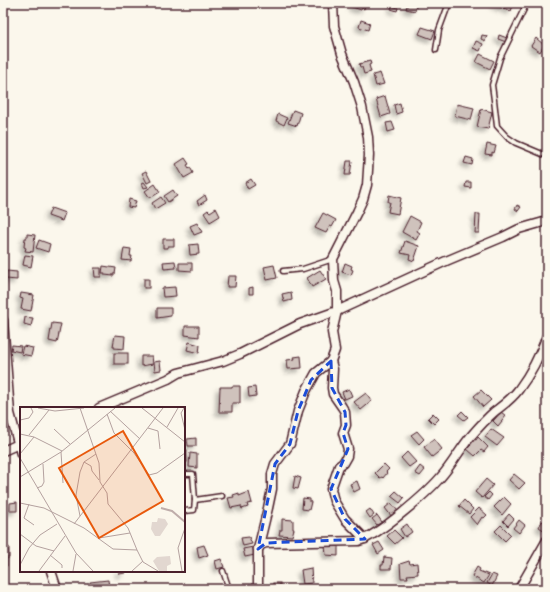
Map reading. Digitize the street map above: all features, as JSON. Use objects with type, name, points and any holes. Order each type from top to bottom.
[{"type":"street","points":[[332,3],[334,26],[342,54],[354,82],[362,107],[368,137],[369,155],[367,185],[363,199],[333,259],[334,281],[337,291],[337,310],[332,332],[335,350],[331,362],[333,369],[332,388],[333,394],[345,412],[346,425],[343,433],[348,449],[347,456],[344,462],[339,466],[331,489],[334,502],[345,519],[365,539]]},
{"type":"street","points":[[101,407],[168,379],[178,373],[223,361],[240,354],[300,324],[337,310],[519,229],[547,221]]},
{"type":"street","points":[[3,320],[10,413],[20,444],[3,451]]},
{"type":"street","points":[[258,549],[266,543],[323,541],[351,542],[365,539],[414,503],[441,477],[471,436],[518,390],[540,355],[547,336]]},
{"type":"street","points":[[258,589],[258,549],[272,489],[272,474],[275,464],[290,444],[298,411],[312,380],[316,373],[331,362]]},
{"type":"street","points":[[518,589],[547,540]]},
{"type":"street","points":[[51,572],[57,589]]},
{"type":"lane","points":[[436,50],[439,30],[449,3]]},
{"type":"lane","points":[[527,3],[500,58],[494,76],[492,85],[497,126],[516,143],[547,156]]},
{"type":"lane","points":[[283,271],[303,269],[333,259]]},
{"type":"lane","points":[[185,474],[193,474],[195,500],[194,510],[185,511]]},
{"type":"lane","points":[[195,500],[222,496]]},
{"type":"lane","points":[[223,571],[229,589]]},
{"type":"highlighted area","points":[[331,361],[332,388],[345,412],[346,425],[343,433],[348,449],[331,489],[345,519],[365,539],[266,543],[258,549],[275,464],[290,444],[298,411],[311,380]]},
{"type":"building","points":[[353,3],[364,3],[364,9],[362,8],[361,10],[352,7]]},
{"type":"building","points":[[408,3],[417,3],[415,11],[406,9]]},
{"type":"building","points":[[493,3],[514,3],[511,11]]},
{"type":"building","points":[[392,6],[398,8],[397,11],[391,9]]},
{"type":"building","points":[[361,20],[370,23],[368,30],[359,27]]},
{"type":"building","points":[[422,27],[435,31],[432,39],[419,34]]},
{"type":"building","points":[[482,35],[487,36],[485,41],[481,39]]},
{"type":"building","points":[[499,35],[507,38],[506,42],[498,39]]},
{"type":"building","points":[[536,38],[544,45],[540,52],[531,46]]},
{"type":"building","points":[[476,41],[483,44],[480,51],[473,48]]},
{"type":"building","points":[[480,54],[494,61],[490,69],[476,62]]},
{"type":"building","points":[[370,61],[371,64],[369,65],[371,72],[364,74],[362,67],[360,67],[359,64]]},
{"type":"building","points":[[380,73],[384,84],[376,86],[373,75]]},
{"type":"building","points":[[385,96],[390,114],[381,117],[376,99]]},
{"type":"building","points":[[400,103],[402,112],[396,114],[394,105]]},
{"type":"building","points":[[457,104],[474,108],[471,120],[455,116]]},
{"type":"building","points":[[481,109],[492,112],[488,129],[477,127]]},
{"type":"building","points":[[293,110],[301,113],[297,126],[288,123]]},
{"type":"building","points":[[278,114],[287,118],[284,125],[276,121]]},
{"type":"building","points":[[392,122],[395,130],[388,132],[386,123]]},
{"type":"building","points":[[487,144],[496,146],[494,153],[492,152],[492,155],[485,154]]},
{"type":"building","points":[[466,157],[473,159],[472,165],[464,163]]},
{"type":"building","points":[[185,158],[189,164],[187,165],[193,173],[184,178],[176,164]]},
{"type":"building","points":[[347,161],[352,161],[350,175],[345,175]]},
{"type":"building","points":[[146,171],[151,181],[147,183],[142,173]]},
{"type":"building","points":[[251,179],[255,185],[248,189],[245,183]]},
{"type":"building","points":[[144,182],[148,187],[144,188],[142,183]]},
{"type":"building","points":[[466,182],[471,182],[471,188],[465,187]]},
{"type":"building","points":[[155,184],[160,192],[150,198],[145,191]]},
{"type":"building","points":[[173,190],[177,196],[168,202],[164,196]]},
{"type":"building","points":[[205,195],[207,200],[199,205],[197,201]]},
{"type":"building","points":[[389,195],[401,198],[398,214],[388,212],[390,202],[388,202]]},
{"type":"building","points":[[161,197],[165,203],[155,209],[152,203]]},
{"type":"building","points":[[129,199],[136,201],[134,208],[128,207]]},
{"type":"building","points":[[517,205],[521,207],[518,211],[515,209]]},
{"type":"building","points":[[51,208],[65,213],[62,221],[48,216]]},
{"type":"building","points":[[216,208],[220,216],[210,222],[204,213],[208,210],[210,212]]},
{"type":"building","points":[[323,213],[336,220],[326,233],[315,228]]},
{"type":"building","points":[[476,214],[480,214],[479,233],[475,233]]},
{"type":"building","points":[[410,216],[421,222],[417,231],[420,233],[416,240],[402,232]]},
{"type":"building","points":[[197,223],[202,232],[194,235],[190,226]]},
{"type":"building","points":[[27,234],[35,235],[33,252],[25,251],[25,238],[27,238]]},
{"type":"building","points":[[163,239],[174,239],[174,246],[163,248]]},
{"type":"building","points":[[39,240],[50,244],[48,252],[36,248]]},
{"type":"building","points":[[405,241],[419,246],[414,261],[409,259],[410,255],[401,253]]},
{"type":"building","points":[[198,244],[199,254],[190,255],[189,245]]},
{"type":"building","points":[[124,248],[131,249],[131,261],[122,260]]},
{"type":"building","points":[[25,255],[33,256],[31,267],[23,265]]},
{"type":"building","points":[[175,261],[176,268],[164,269],[163,262]]},
{"type":"building","points":[[179,263],[192,263],[192,271],[179,270]]},
{"type":"building","points":[[345,263],[352,266],[351,269],[353,270],[351,275],[342,272]]},
{"type":"building","points":[[274,265],[277,278],[267,280],[264,267]]},
{"type":"building","points":[[103,266],[116,268],[115,274],[113,274],[113,276],[102,273]]},
{"type":"building","points":[[94,268],[101,268],[101,277],[95,277]]},
{"type":"building","points":[[320,270],[326,279],[312,287],[307,278]]},
{"type":"building","points":[[7,271],[17,272],[17,280],[6,279]]},
{"type":"building","points":[[228,276],[236,276],[235,287],[227,287]]},
{"type":"building","points":[[144,279],[149,279],[149,288],[144,288]]},
{"type":"building","points":[[175,287],[176,296],[163,297],[162,288]]},
{"type":"building","points":[[253,287],[253,294],[249,294],[249,288]]},
{"type":"building","points":[[291,292],[292,300],[284,302],[282,294]]},
{"type":"building","points":[[21,293],[34,295],[31,311],[21,309],[23,299],[20,298]]},
{"type":"building","points":[[157,308],[171,308],[171,316],[157,318]]},
{"type":"building","points":[[25,317],[33,318],[31,326],[24,324]]},
{"type":"building","points":[[52,323],[61,324],[57,343],[49,341]]},
{"type":"building","points":[[185,326],[199,326],[199,337],[185,335]]},
{"type":"building","points":[[115,335],[125,336],[124,349],[114,348]]},
{"type":"building","points":[[189,342],[200,345],[199,353],[187,350]]},
{"type":"building","points":[[12,345],[21,346],[20,352],[11,350]]},
{"type":"building","points":[[23,346],[33,348],[31,356],[21,354]]},
{"type":"building","points":[[114,353],[128,353],[128,364],[114,364]]},
{"type":"building","points":[[141,356],[152,356],[153,364],[141,366]]},
{"type":"building","points":[[301,356],[302,368],[288,369],[287,360],[295,359],[294,357]]},
{"type":"building","points":[[160,361],[161,370],[155,371],[154,362]]},
{"type":"building","points":[[240,386],[240,403],[232,403],[232,412],[219,412],[220,387]]},
{"type":"building","points":[[255,387],[256,396],[249,397],[248,388]]},
{"type":"building","points":[[349,389],[352,396],[345,399],[342,392]]},
{"type":"building","points":[[481,390],[491,400],[483,407],[474,396]]},
{"type":"building","points":[[366,393],[372,401],[361,410],[354,402]]},
{"type":"building","points":[[462,411],[468,417],[464,420],[458,415]]},
{"type":"building","points":[[501,412],[506,416],[498,426],[493,421]]},
{"type":"building","points":[[433,413],[439,419],[434,424],[428,418]]},
{"type":"building","points":[[491,429],[504,438],[497,446],[485,437]]},
{"type":"building","points":[[417,431],[424,439],[419,444],[411,435]]},
{"type":"building","points":[[478,437],[488,447],[484,452],[481,450],[475,456],[467,449],[471,445],[469,443],[474,439],[476,440]]},
{"type":"building","points":[[196,438],[196,446],[188,446],[187,439]]},
{"type":"building","points":[[434,439],[442,449],[432,457],[424,447]]},
{"type":"building","points":[[185,450],[187,450],[187,462],[185,462]]},
{"type":"building","points":[[407,452],[416,462],[409,467],[401,458]]},
{"type":"building","points":[[190,453],[197,454],[197,468],[189,467]]},
{"type":"building","points":[[384,464],[389,469],[383,478],[380,478],[375,473]]},
{"type":"building","points":[[420,466],[425,470],[420,476],[415,473]]},
{"type":"building","points":[[514,474],[525,483],[519,489],[509,480]]},
{"type":"building","points":[[295,476],[301,478],[298,489],[293,488]]},
{"type":"building","points":[[486,479],[493,485],[482,498],[475,492]]},
{"type":"building","points":[[357,481],[360,489],[354,492],[350,484]]},
{"type":"building","points":[[396,491],[404,498],[400,503],[391,496]]},
{"type":"building","points":[[249,492],[252,503],[247,504],[248,507],[242,509],[241,506],[231,508],[228,498],[234,497],[233,495],[239,493],[239,496]]},
{"type":"building","points":[[489,492],[492,495],[488,500],[484,497]]},
{"type":"building","points":[[504,497],[511,504],[502,515],[494,507]]},
{"type":"building","points":[[303,498],[310,499],[311,502],[309,510],[302,509]]},
{"type":"building","points":[[464,500],[473,509],[469,514],[459,506]]},
{"type":"building","points":[[17,502],[17,511],[10,511],[10,503]]},
{"type":"building","points":[[391,503],[398,511],[392,517],[385,508]]},
{"type":"building","points":[[479,508],[487,515],[484,518],[482,517],[477,525],[470,517]]},
{"type":"building","points":[[370,509],[374,515],[370,518],[366,512]]},
{"type":"building","points":[[509,514],[514,519],[508,526],[503,521]]},
{"type":"building","points":[[377,515],[382,522],[377,525],[372,519]]},
{"type":"building","points":[[282,519],[293,520],[294,529],[292,536],[279,535],[280,530],[282,530]]},
{"type":"building","points":[[519,520],[525,525],[519,533],[513,528]]},
{"type":"building","points":[[542,521],[547,524],[545,531],[539,527]]},
{"type":"building","points":[[407,524],[412,532],[405,537],[400,529]]},
{"type":"building","points":[[501,525],[511,535],[505,541],[495,531]]},
{"type":"building","points":[[394,530],[402,538],[395,544],[387,536]]},
{"type":"building","points":[[249,537],[252,544],[243,546],[241,538]]},
{"type":"building","points":[[379,542],[384,550],[378,554],[373,545]]},
{"type":"building","points":[[204,545],[208,555],[199,558],[197,547]]},
{"type":"building","points":[[325,545],[338,545],[338,556],[326,555]]},
{"type":"building","points":[[3,547],[9,547],[7,566],[3,566]]},
{"type":"building","points":[[253,547],[255,555],[245,557],[243,549]]},
{"type":"building","points":[[384,557],[392,558],[391,569],[381,569]]},
{"type":"building","points":[[221,559],[224,567],[217,569],[215,561]]},
{"type":"building","points":[[409,561],[410,564],[417,563],[418,574],[407,575],[408,578],[401,578],[400,564]]},
{"type":"building","points":[[477,567],[480,569],[479,571],[489,575],[484,583],[472,576]]},
{"type":"building","points":[[311,568],[312,583],[303,584],[301,570]]},
{"type":"building","points":[[492,574],[497,576],[492,586],[487,583]]},
{"type":"building","points":[[108,580],[109,587],[103,589],[89,589],[88,585],[90,582]]},
{"type":"building","points":[[273,583],[280,583],[280,589],[273,589]]}]
